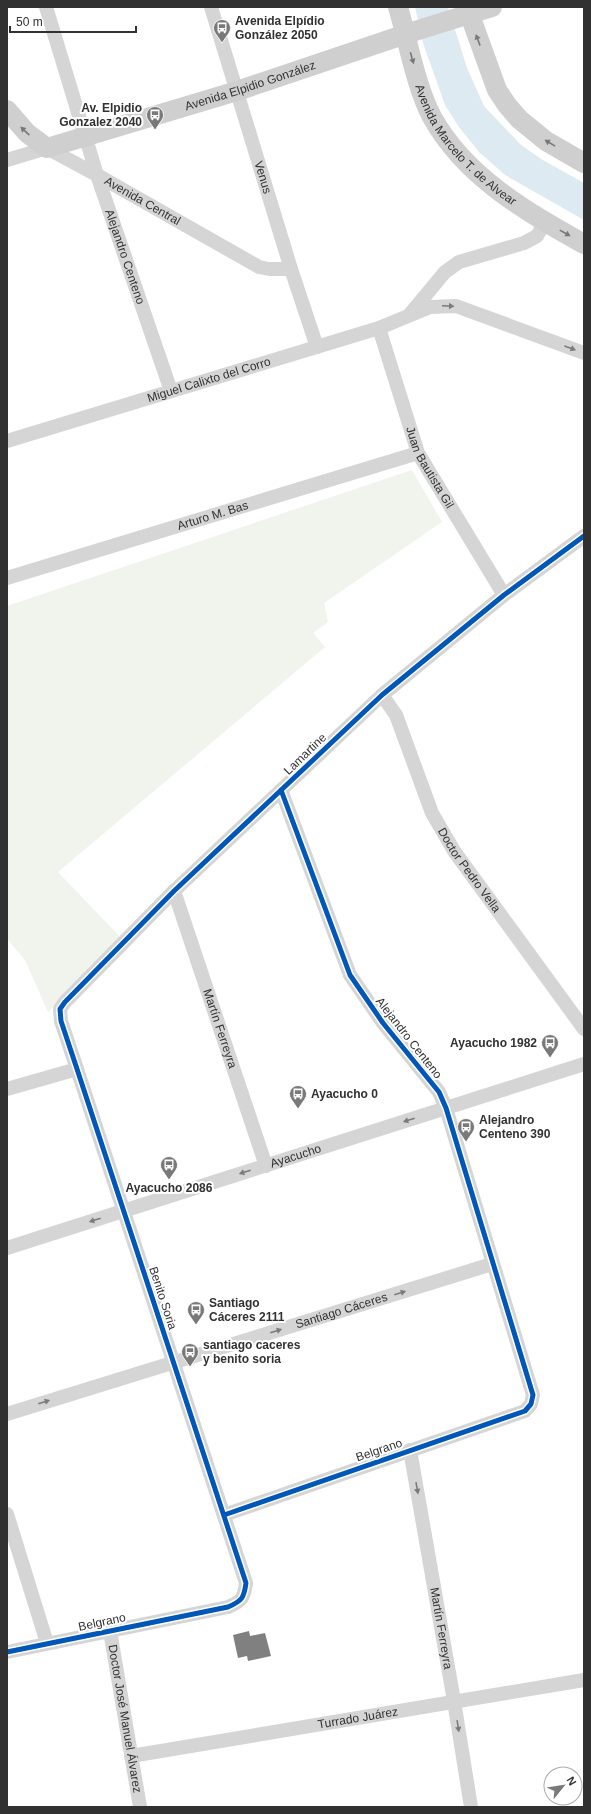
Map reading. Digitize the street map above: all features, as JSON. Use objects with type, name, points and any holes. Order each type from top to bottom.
[{"type":"main road","name":"Avenida Marcelo T. de Alvear","points":[[398,7],[410,32],[423,96],[432,116],[444,136],[460,157],[482,179],[545,222],[584,244]]},
{"type":"main road","name":"Avenida Elpidio González","points":[[47,148],[237,91],[465,13],[492,7]]},
{"type":"main road","points":[[465,13],[497,90],[518,120],[546,141],[584,163]]},
{"type":"main road","name":"Avenida Central","points":[[7,110],[27,133],[47,148]]},
{"type":"street","name":"Alejandro Centeno","points":[[46,7],[97,175],[171,391]]},
{"type":"street","name":"Venus","points":[[211,7],[291,269],[317,347]]},
{"type":"street","name":"Avenida Central","points":[[47,148],[259,267],[269,269],[291,269]]},
{"type":"street","name":"Avenida Elpidio González","points":[[7,160],[47,148]]},
{"type":"street","name":"Miguel Calixto del Corro","points":[[410,314],[444,272],[459,262],[524,243],[537,236],[545,222]]},
{"type":"street","name":"Miguel Calixto del Corro","points":[[7,441],[378,328],[430,307],[456,306],[584,353]]},
{"type":"street","name":"Juan Bautista Gil","points":[[378,328],[418,453],[504,595]]},
{"type":"street","name":"Arturo M. Bas","points":[[7,578],[418,453]]},
{"type":"street","name":"Lamartine","points":[[60,1009],[65,1002],[174,891],[382,695],[504,595],[584,537]]},
{"type":"street","name":"Doctor Pedro Vella","points":[[382,695],[396,715],[432,813],[441,831],[584,1028]]},
{"type":"street","name":"Alejandro Centeno","points":[[281,790],[350,975],[383,1023],[439,1092],[446,1108],[492,1264],[533,1395]]},
{"type":"street","name":"Martín Ferreyra","points":[[174,891],[266,1166]]},
{"type":"street","name":"Benito Soria","points":[[60,1009],[61,1021],[246,1583],[244,1594]]},
{"type":"street","name":"Ayacucho","points":[[7,1248],[584,1064]]},
{"type":"street","points":[[7,1089],[77,1069]]},
{"type":"street","name":"Santiago Cáceres","points":[[7,1414],[492,1264]]},
{"type":"street","name":"Belgrano","points":[[224,1514],[525,1411],[531,1404],[533,1395]]},
{"type":"street","name":"Martín Ferreyra","points":[[410,1450],[471,1807]]},
{"type":"street","points":[[7,1514],[47,1644]]},
{"type":"street","name":"Belgrano","points":[[7,1652],[228,1606],[239,1602],[244,1594]]},
{"type":"street","name":"Doctor José Manuel Álvarez","points":[[110,1631],[140,1807]]},
{"type":"street","name":"Turrado Juárez","points":[[131,1756],[584,1680]]},
{"type":"shaded area","points":[[415,7],[448,7],[467,68],[484,106],[520,144],[541,159],[584,183],[584,220],[505,175],[479,152],[459,127],[445,105],[423,43]]},
{"type":"shaded area","points":[[412,470],[442,522],[324,603],[328,622],[313,633],[325,647],[58,872],[122,939],[48,1012],[25,960],[7,939],[7,606]]},
{"type":"building","points":[[249,1631],[250,1636],[265,1633],[271,1656],[248,1661],[247,1656],[238,1658],[233,1635]]},
{"type":"cycle path","points":[[7,1652],[228,1607],[242,1598],[246,1583],[61,1021],[60,1009],[65,1002],[174,891],[382,695],[504,595],[584,536]]},
{"type":"cycle path","points":[[224,1515],[525,1411],[531,1404],[533,1395],[446,1108],[439,1092],[383,1023],[350,975],[281,790]]},
{"type":"place","name":"Avenida Elpídio González 2050","points":[[222,43]]},
{"type":"place","name":"Av. Elpidio Gonzalez 2040","points":[[155,130]]},
{"type":"place","name":"Ayacucho 1982","points":[[550,1058]]},
{"type":"place","name":"Ayacucho 0","points":[[298,1109]]},
{"type":"place","name":"Alejandro Centeno 390","points":[[466,1142]]},
{"type":"place","name":"Ayacucho 2086","points":[[169,1180]]},
{"type":"place","name":"Santiago Cáceres 2111","points":[[196,1325]]},
{"type":"place","name":"santiago caceres y benito soria","points":[[190,1367]]}]
